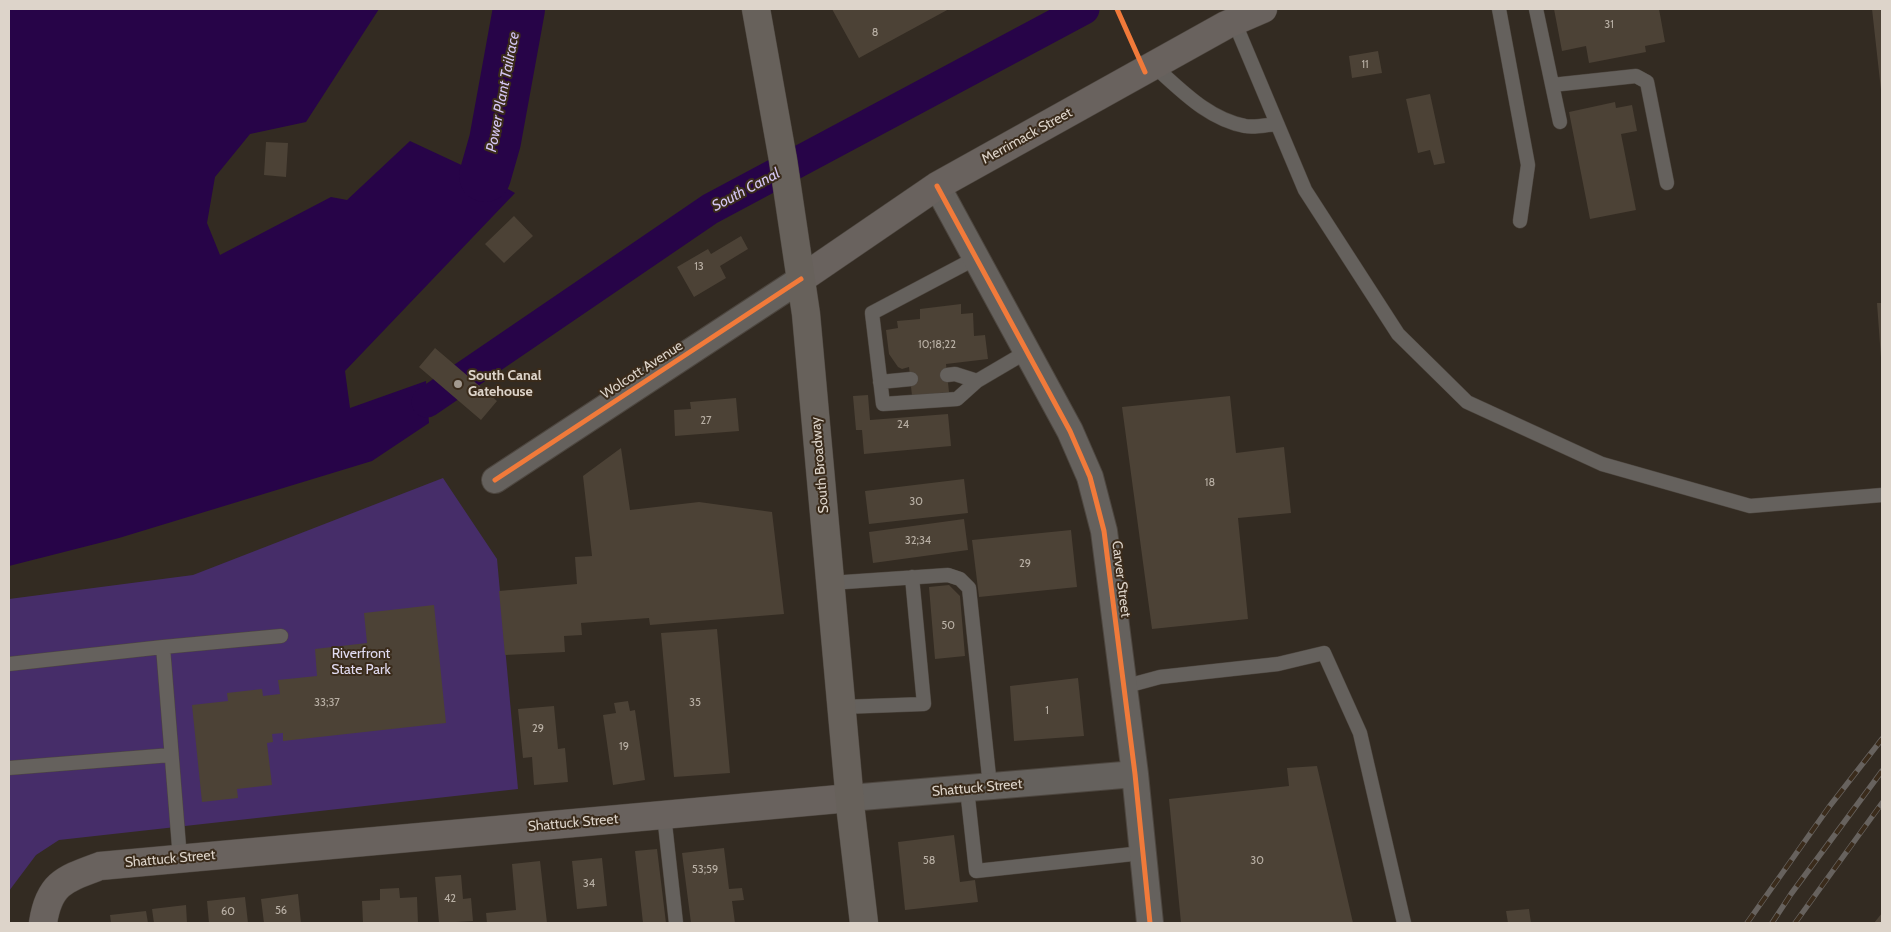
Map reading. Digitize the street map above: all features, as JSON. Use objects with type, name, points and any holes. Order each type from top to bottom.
[{"type":"main road","name":"South Broadway","points":[[756,9],[795,232],[806,314],[850,798],[864,923]]},
{"type":"main road","name":"Merrimack Street","points":[[801,279],[937,186],[1155,67],[1234,21],[1263,9]]},
{"type":"main road","name":"Shattuck Street","points":[[42,923],[49,896],[68,878],[100,866],[850,798]]},
{"type":"street","name":"Carver Street","points":[[937,186],[1028,351],[1070,431],[1090,477],[1104,531],[1150,923]]},
{"type":"street","name":"Wolcott Avenue","points":[[495,480],[801,279]]},
{"type":"street","name":"Shattuck Street","points":[[850,798],[1134,774]]},
{"type":"lane","points":[[1499,9],[1528,165],[1520,221]]},
{"type":"lane","points":[[1536,9],[1560,122]]},
{"type":"lane","points":[[1234,21],[1276,124],[1306,190],[1398,334],[1468,402],[1602,464],[1750,506],[1882,495]]},
{"type":"lane","points":[[1155,67],[1190,98],[1217,117],[1246,126],[1276,124]]},
{"type":"lane","points":[[1552,85],[1636,76],[1647,82],[1667,183]]},
{"type":"lane","points":[[976,258],[872,313],[882,404],[957,399],[977,381],[1028,351]]},
{"type":"lane","points":[[947,375],[954,374],[977,381]]},
{"type":"lane","points":[[880,382],[911,379]]},
{"type":"lane","points":[[830,583],[948,575],[960,579],[969,588],[978,788],[976,871],[1142,853]]},
{"type":"lane","points":[[842,707],[924,704],[912,578]]},
{"type":"lane","points":[[9,664],[281,636]]},
{"type":"lane","points":[[163,647],[180,859]]},
{"type":"lane","points":[[1123,687],[1160,677],[1278,664],[1324,653],[1360,733],[1404,923]]},
{"type":"lane","points":[[9,768],[171,755]]},
{"type":"lane","points":[[664,815],[676,923]]},
{"type":"green space","name":"Riverfront State Park","points":[[443,478],[497,559],[518,789],[59,840],[36,855],[9,891],[9,599],[193,575]]},
{"type":"shaded area","points":[[9,9],[379,9],[306,122],[250,134],[215,177],[207,223],[220,255],[331,197],[347,200],[410,141],[485,176],[515,193],[345,371],[350,408],[426,381],[429,423],[372,461],[119,538],[9,566]]},
{"type":"building","points":[[832,9],[949,9],[859,58]]},
{"type":"building","points":[[1554,9],[1659,9],[1665,42],[1645,46],[1646,52],[1589,63],[1586,46],[1562,51]]},
{"type":"building","points":[[1872,9],[1882,9],[1882,90],[1881,90]]},
{"type":"building","points":[[1378,51],[1382,73],[1352,78],[1349,56]]},
{"type":"building","points":[[1430,94],[1445,163],[1434,165],[1430,150],[1418,153],[1406,99]]},
{"type":"building","points":[[1615,102],[1616,108],[1632,105],[1637,131],[1621,134],[1636,210],[1590,219],[1569,112]]},
{"type":"building","points":[[266,142],[288,143],[286,177],[264,175]]},
{"type":"building","points":[[514,216],[533,236],[504,263],[485,244]]},
{"type":"building","points":[[741,236],[748,249],[720,266],[726,278],[694,297],[677,267],[708,249],[711,254]]},
{"type":"building","points":[[1877,303],[1882,303],[1882,358],[1881,358]]},
{"type":"building","points":[[961,304],[961,314],[973,313],[974,336],[985,335],[988,359],[946,364],[949,392],[912,396],[909,367],[902,369],[898,367],[889,354],[886,330],[898,328],[897,321],[920,319],[920,309]]},
{"type":"building","name":"South Canal Gatehouse","points":[[435,348],[497,401],[481,420],[419,367]]},
{"type":"building","points":[[868,395],[870,420],[948,414],[951,446],[864,454],[862,430],[856,430],[853,396]]},
{"type":"building","points":[[1230,396],[1236,453],[1284,447],[1291,513],[1238,518],[1248,619],[1152,629],[1122,407]]},
{"type":"building","points":[[736,398],[739,431],[675,436],[674,410],[691,409],[690,402]]},
{"type":"building","points":[[621,448],[630,510],[699,502],[772,512],[784,614],[650,625],[649,618],[581,623],[582,635],[564,636],[565,652],[505,655],[499,591],[577,584],[575,557],[592,556],[583,476]]},
{"type":"building","points":[[964,479],[968,513],[869,524],[865,491]]},
{"type":"building","points":[[964,519],[968,550],[873,563],[869,532]]},
{"type":"building","points":[[1071,530],[1077,587],[979,597],[972,540]]},
{"type":"building","points":[[949,585],[960,596],[965,656],[935,659],[929,587]]},
{"type":"building","points":[[434,605],[446,723],[283,741],[283,733],[272,734],[273,742],[267,743],[272,785],[237,789],[238,798],[202,802],[192,705],[228,701],[227,693],[262,689],[263,696],[280,694],[278,680],[317,676],[315,649],[367,643],[364,613]]},
{"type":"building","points":[[717,629],[730,773],[674,777],[661,633]]},
{"type":"building","points":[[1078,678],[1084,736],[1014,741],[1010,686]]},
{"type":"building","points":[[628,701],[630,711],[635,710],[645,780],[613,785],[603,715],[616,713],[614,703]]},
{"type":"building","points":[[554,706],[558,749],[565,748],[568,782],[534,785],[532,757],[523,758],[518,709]]},
{"type":"building","points":[[1317,766],[1353,923],[1181,923],[1169,799],[1289,786],[1287,768]]},
{"type":"building","points":[[954,835],[960,882],[975,880],[978,902],[905,910],[898,842]]},
{"type":"building","points":[[724,848],[729,889],[742,888],[744,900],[732,901],[735,923],[691,923],[682,853]]},
{"type":"building","points":[[657,849],[666,923],[643,923],[635,851]]},
{"type":"building","points":[[602,858],[607,906],[577,909],[572,861]]},
{"type":"building","points":[[540,861],[547,923],[487,923],[486,913],[516,910],[512,864]]},
{"type":"building","points":[[461,875],[463,899],[471,898],[473,921],[439,923],[435,877]]},
{"type":"building","points":[[399,888],[400,898],[417,897],[418,923],[363,923],[362,901],[380,900],[380,889]]},
{"type":"building","points":[[298,894],[301,923],[264,923],[261,899]]},
{"type":"building","points":[[245,897],[248,923],[209,923],[207,901]]},
{"type":"building","points":[[186,905],[187,923],[154,923],[152,909]]},
{"type":"building","points":[[1529,909],[1531,923],[1508,923],[1506,911]]},
{"type":"building","points":[[146,911],[148,923],[111,923],[110,915]]},
{"type":"building","points":[[1882,913],[1882,923],[1874,923]]},
{"type":"waterway","name":"Power Plant Tailrace","points":[[485,176],[495,141],[519,9]]},
{"type":"waterway","name":"South Canal","points":[[427,402],[710,209],[1084,9]]},
{"type":"railway","points":[[1747,923],[1829,807],[1882,739]]},
{"type":"railway","points":[[1772,923],[1791,894],[1882,771]]},
{"type":"railway","points":[[1795,923],[1882,803]]},
{"type":"cycle path","points":[[1117,9],[1145,72]]},
{"type":"cycle path","points":[[937,186],[1070,431],[1090,477],[1104,531],[1135,774],[1150,923]]},
{"type":"cycle path","points":[[495,480],[801,279]]},
{"type":"place","name":"South Canal Gatehouse","points":[[458,384]]}]
